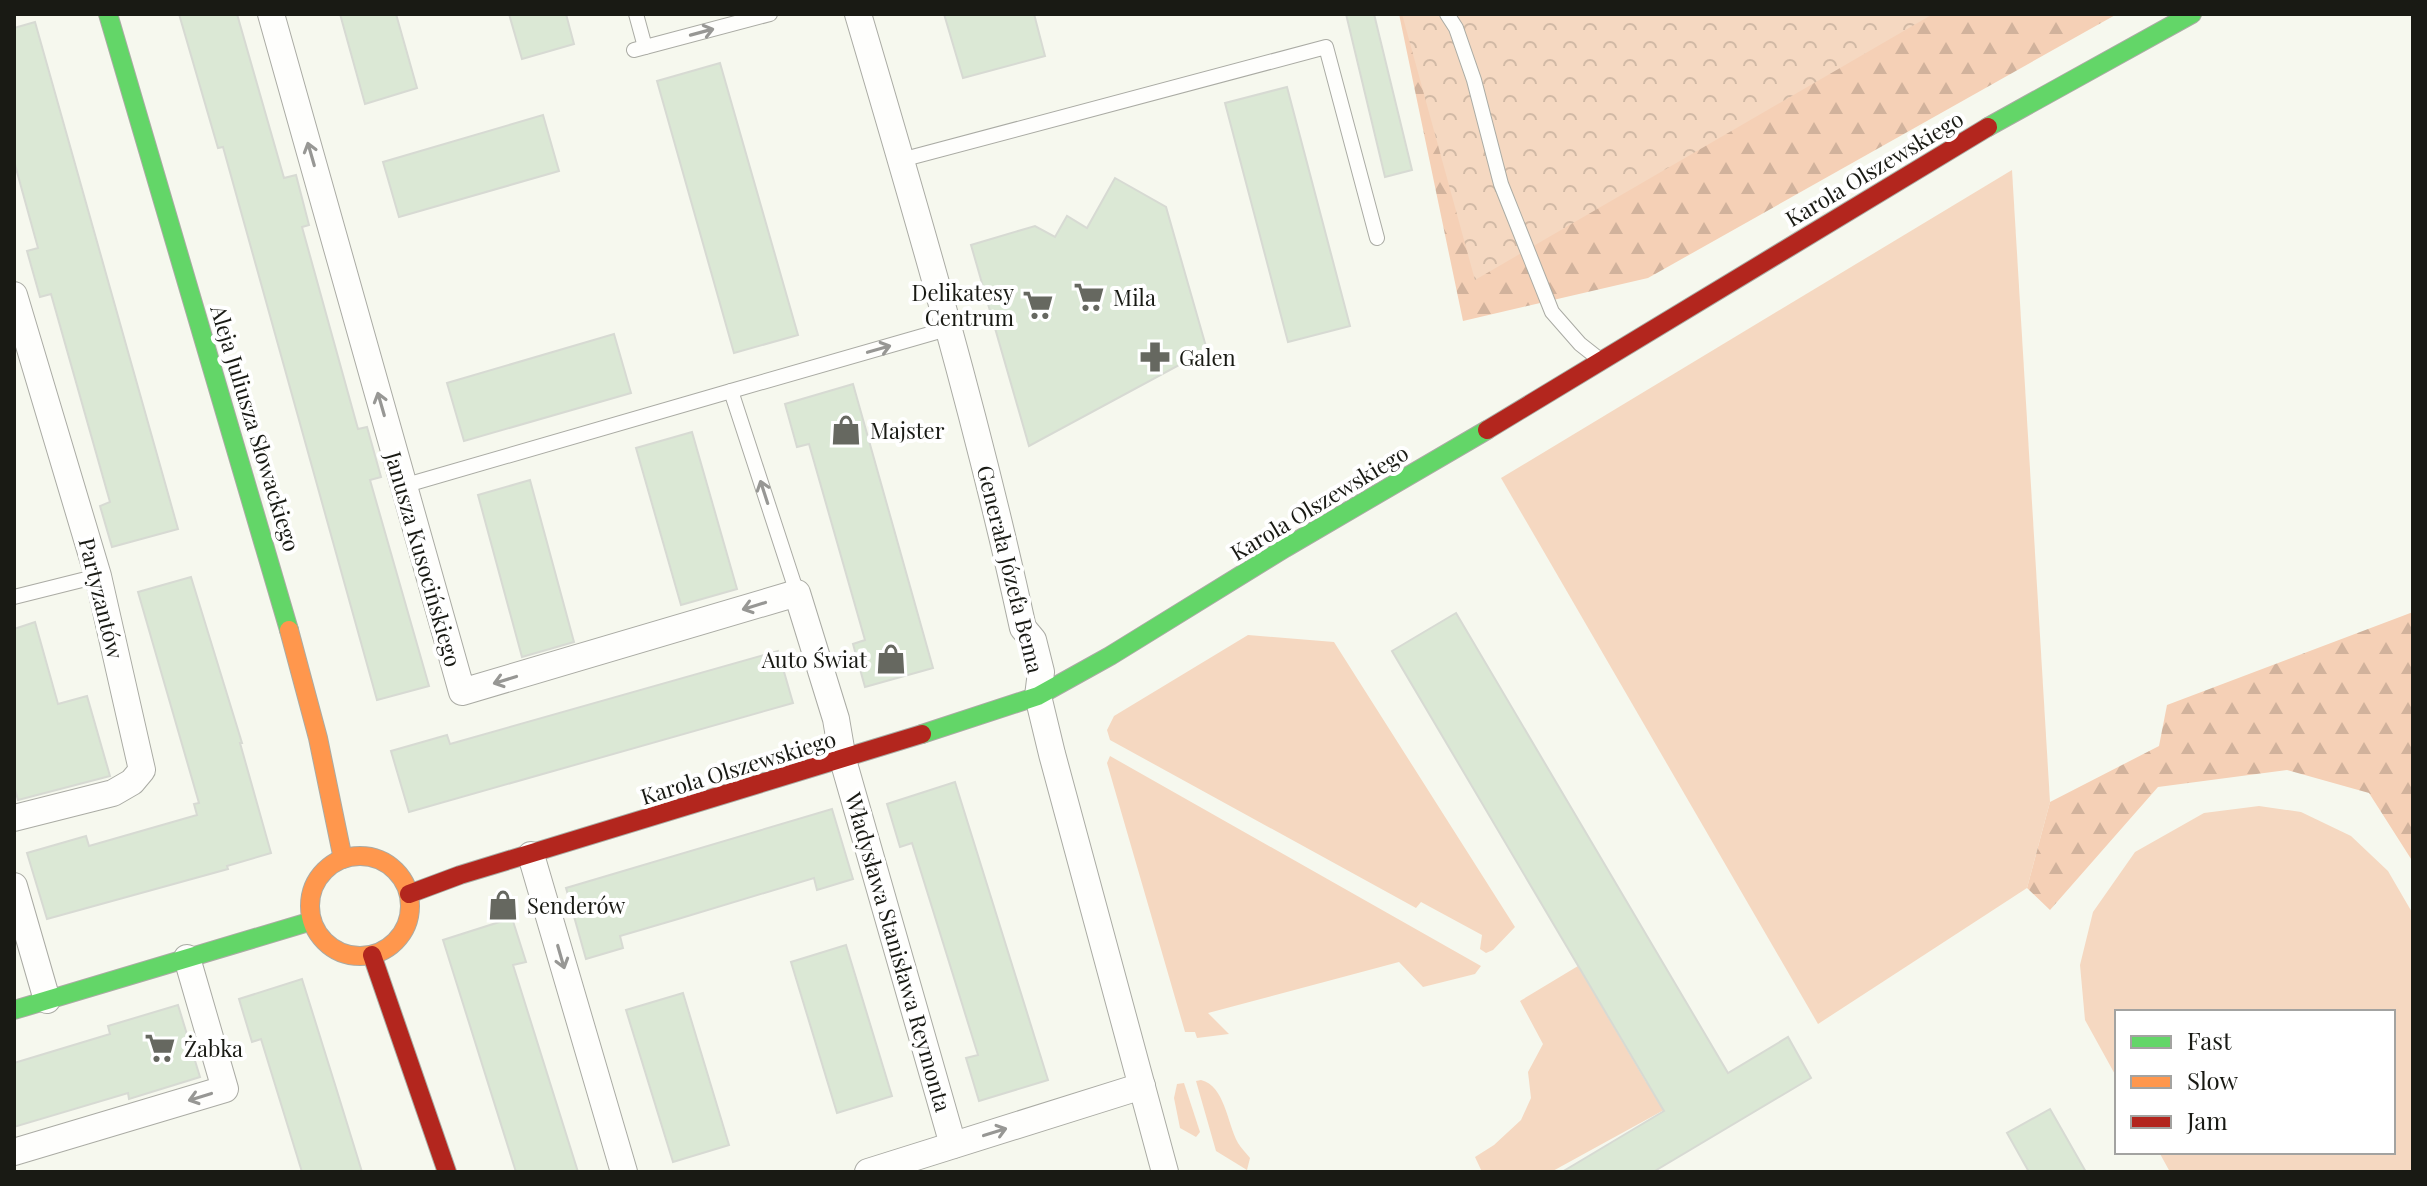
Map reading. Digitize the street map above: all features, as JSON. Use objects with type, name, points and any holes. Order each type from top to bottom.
[{"type":"street","name":"Aleja Juliusza Słowackiego","points":[[108,14],[270,558],[318,738],[343,859]]},
{"type":"street","name":"Janusza Kusocińskiego","points":[[271,14],[462,692],[797,593]]},
{"type":"street","name":"Generała Józefa Bema","points":[[858,14],[999,517],[1023,628],[1033,640],[1041,672],[1038,696],[1165,1172]]},
{"type":"street","name":"Karola Olszewskiego","points":[[409,894],[460,875],[843,760],[1038,696],[1603,362],[1998,121],[2192,14]]},
{"type":"street","name":"Partyzantów","points":[[14,295],[98,576],[142,770],[132,782],[113,793],[14,818]]},
{"type":"street","points":[[797,593],[836,719],[843,760]]},
{"type":"street","name":"Władysława Stanisława Reymonta","points":[[843,760],[953,1145]]},
{"type":"street","points":[[531,855],[624,1172]]},
{"type":"street","points":[[343,859],[376,859],[390,866],[402,878],[409,894],[407,925],[387,949],[372,955],[342,953],[329,945],[312,921],[310,906],[319,877],[343,859]]},
{"type":"street","points":[[14,886],[47,1000]]},
{"type":"street","points":[[14,1010],[312,921]]},
{"type":"street","points":[[372,955],[447,1172]]},
{"type":"street","points":[[14,1152],[225,1089],[187,958]]},
{"type":"street","points":[[868,1172],[1142,1086]]},
{"type":"lane","points":[[636,14],[640,48],[770,14]]},
{"type":"lane","points":[[1447,14],[1456,28],[1474,80],[1501,184],[1552,312],[1580,344],[1603,362]]},
{"type":"lane","points":[[901,160],[1326,47],[1377,238]]},
{"type":"lane","points":[[403,486],[947,329]]},
{"type":"lane","points":[[731,391],[797,593]]},
{"type":"lane","points":[[14,597],[98,576]]},
{"type":"green space","points":[[1399,14],[2117,14],[1648,278],[1463,321]]},
{"type":"green space","points":[[1402,14],[1933,14],[1475,280]]},
{"type":"green space","points":[[2012,170],[2050,802],[2027,888],[1818,1024],[1501,478]]},
{"type":"green space","points":[[2413,612],[2413,862],[2369,793],[2287,770],[2158,787],[2050,910],[2027,888],[2050,802],[2159,746],[2167,705]]},
{"type":"green space","points":[[1248,635],[1334,642],[1515,927],[1493,950],[1486,953],[1480,949],[1482,935],[1421,902],[1416,908],[1110,740],[1107,730],[1114,716]]},
{"type":"green space","points":[[1110,756],[1481,966],[1475,974],[1423,987],[1399,962],[1208,1013],[1229,1034],[1197,1038],[1195,1032],[1185,1032],[1107,763]]},
{"type":"green space","points":[[2259,806],[2301,812],[2351,836],[2388,871],[2413,914],[2413,1172],[2170,1172],[2160,1154],[2395,1154],[2395,1010],[2115,1010],[2115,1074],[2085,1020],[2080,965],[2093,912],[2135,852],[2204,813]]},
{"type":"green space","points":[[1578,966],[1646,1082],[1684,1099],[1551,1172],[1482,1172],[1475,1157],[1494,1145],[1521,1120],[1531,1098],[1528,1072],[1543,1044],[1520,1001]]},
{"type":"green space","points":[[1201,1080],[1220,1097],[1238,1143],[1250,1158],[1247,1170],[1216,1151],[1196,1081]]},
{"type":"green space","points":[[1184,1083],[1200,1132],[1196,1137],[1180,1128],[1174,1098],[1177,1084]]},
{"type":"building","points":[[179,14],[237,14],[284,178],[296,175],[309,225],[302,227],[358,429],[367,427],[381,477],[370,480],[429,686],[377,700],[223,147],[218,148]]},
{"type":"building","points":[[340,14],[396,14],[417,88],[365,104]]},
{"type":"building","points":[[509,14],[566,14],[574,44],[522,59]]},
{"type":"building","points":[[944,14],[1034,14],[1045,56],[963,78]]},
{"type":"building","points":[[1346,14],[1374,14],[1412,170],[1385,177]]},
{"type":"building","points":[[35,22],[178,529],[112,547],[100,506],[110,502],[51,294],[40,297],[27,251],[38,248],[14,161],[14,28]]},
{"type":"building","points":[[720,63],[798,335],[734,353],[657,81]]},
{"type":"building","points":[[1287,87],[1350,326],[1288,342],[1225,103]]},
{"type":"building","points":[[543,115],[559,171],[399,217],[383,162]]},
{"type":"building","name":"Mila","points":[[1115,178],[1166,207],[1207,350],[1029,446],[971,245],[1035,226],[1055,237],[1067,216],[1087,228]]},
{"type":"building","points":[[614,334],[631,393],[464,441],[447,383]]},
{"type":"building","points":[[853,384],[933,668],[865,687],[853,644],[865,640],[809,444],[797,447],[785,404]]},
{"type":"building","points":[[692,432],[737,589],[681,605],[636,448]]},
{"type":"building","points":[[530,480],[574,642],[522,657],[478,495]]},
{"type":"building","points":[[191,577],[242,743],[271,853],[227,866],[228,869],[47,919],[27,853],[86,836],[89,846],[197,815],[194,804],[199,803],[138,592]]},
{"type":"building","points":[[1456,613],[1728,1073],[1788,1037],[1811,1078],[1653,1172],[1562,1172],[1664,1111],[1392,651]]},
{"type":"building","points":[[35,622],[58,704],[87,696],[110,776],[18,800],[14,786],[14,629]]},
{"type":"building","points":[[778,651],[793,703],[409,812],[391,751],[447,735],[450,744]]},
{"type":"building","points":[[955,782],[1048,1080],[979,1101],[966,1058],[978,1055],[912,843],[900,847],[887,804]]},
{"type":"building","points":[[832,809],[853,879],[817,890],[814,878],[620,936],[623,948],[586,959],[566,888]]},
{"type":"building","points":[[512,918],[526,962],[513,965],[578,1172],[516,1172],[443,940]]},
{"type":"building","points":[[846,945],[892,1096],[837,1113],[791,962]]},
{"type":"building","points":[[302,979],[362,1172],[302,1172],[261,1039],[252,1042],[239,999]]},
{"type":"building","points":[[683,993],[729,1145],[673,1162],[626,1010]]},
{"type":"building","points":[[178,1005],[200,1077],[129,1099],[128,1093],[14,1127],[14,1063],[110,1034],[108,1026]]},
{"type":"building","points":[[2050,1109],[2086,1172],[2029,1172],[2007,1133]]},
{"type":"traffic: fast","points":[[108,14],[289,630]]},
{"type":"traffic: fast","points":[[1988,127],[2192,14]]},
{"type":"traffic: fast","points":[[922,734],[1038,696],[1487,430]]},
{"type":"traffic: fast","points":[[14,1010],[312,921]]},
{"type":"traffic: slow","points":[[289,630],[318,738],[343,859]]},
{"type":"traffic: slow","points":[[360,856],[379,860],[395,871],[406,887],[410,906],[406,925],[395,941],[379,952],[360,956],[341,952],[325,941],[314,925],[310,906],[314,887],[325,871],[341,860],[360,856]]},
{"type":"traffic: jam","points":[[1487,430],[1988,127]]},
{"type":"traffic: jam","points":[[409,894],[460,875],[922,734]]},
{"type":"traffic: jam","points":[[372,955],[447,1172]]},
{"type":"place","name":"Mila","points":[[1089,297]]},
{"type":"place","name":"Delikatesy Centrum","points":[[1038,305]]},
{"type":"place","name":"Galen","points":[[1155,357]]},
{"type":"place","name":"Majster","points":[[846,430]]},
{"type":"place","name":"Auto Świat","points":[[891,659]]},
{"type":"place","name":"Senderów","points":[[503,905]]},
{"type":"place","name":"Żabka","points":[[160,1048]]}]
